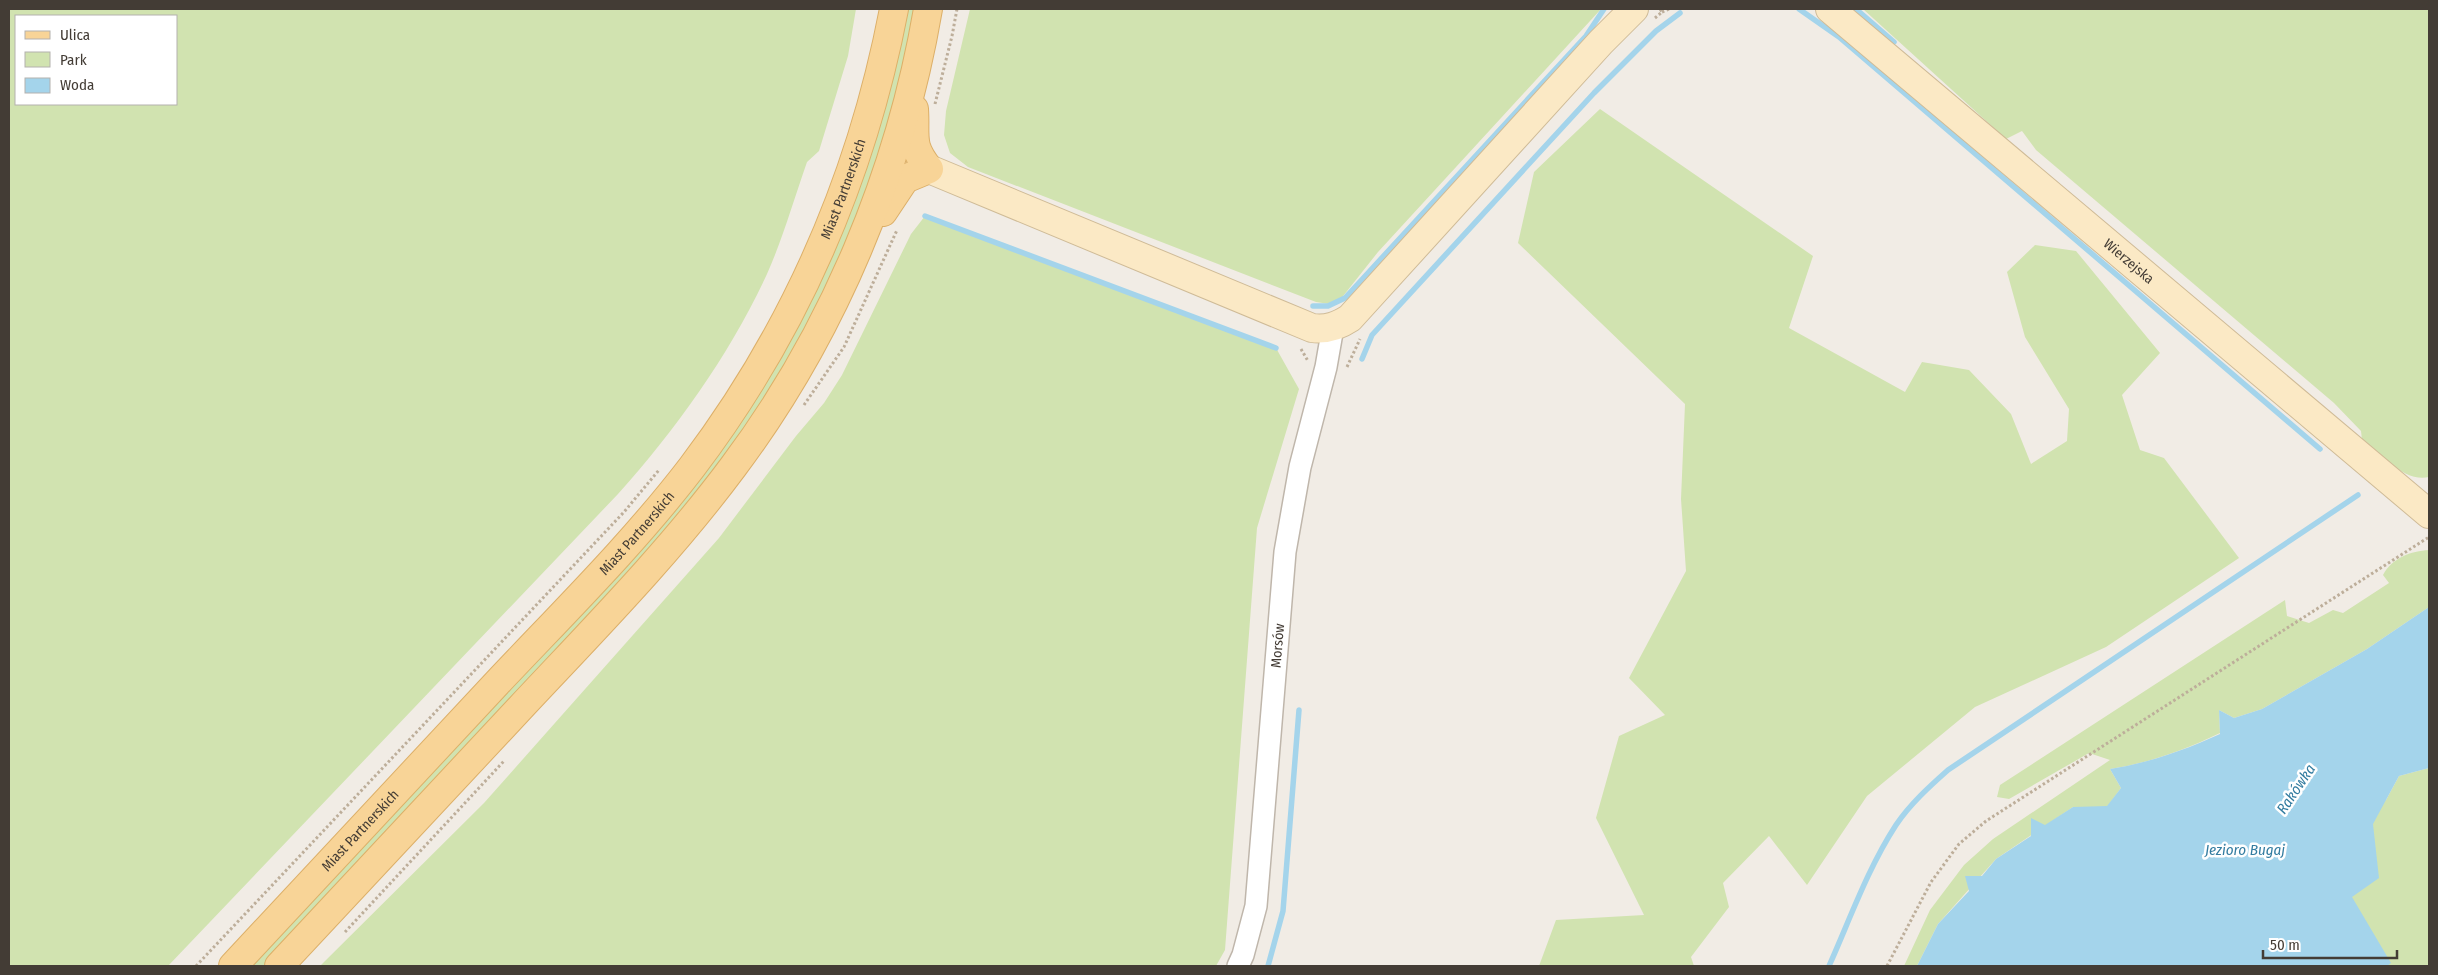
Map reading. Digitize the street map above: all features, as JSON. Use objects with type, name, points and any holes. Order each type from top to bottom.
[{"type":"main road","name":"Miast Partnerskich","points":[[233,966],[587,588],[690,468],[730,413],[784,325],[831,226],[866,128],[894,9]]},
{"type":"main road","points":[[279,966],[609,613],[709,498],[753,439],[791,380],[830,307],[861,240],[888,170],[912,88],[928,9]]},
{"type":"main road","points":[[861,240],[875,224],[905,179],[929,169],[918,154],[914,143],[912,88]]},
{"type":"street","points":[[929,169],[1312,328],[1332,327],[1350,318],[1601,42],[1620,9]]},
{"type":"street","name":"Wierzejska","points":[[1830,9],[2429,514]]},
{"type":"street","points":[[1601,42],[1642,17]]},
{"type":"street","name":"Morsów","points":[[1238,966],[1243,955],[1256,906],[1285,552],[1300,467],[1326,367],[1332,327]]},
{"type":"path","points":[[934,107],[957,9]]},
{"type":"path","points":[[1642,17],[1669,9]]},
{"type":"path","points":[[1345,373],[1362,335]]},
{"type":"path","points":[[196,966],[624,512],[662,466]]},
{"type":"path","points":[[1887,966],[1931,882],[1959,844],[1986,821],[2429,536]]},
{"type":"green space","points":[[9,9],[856,9],[848,56],[819,151],[807,162],[767,274],[736,333],[701,389],[661,443],[618,494],[168,966],[9,966]]},
{"type":"green space","points":[[905,9],[916,9],[886,145],[842,254],[792,359],[722,465],[634,571],[264,966],[250,966],[738,422]]},
{"type":"green space","points":[[970,9],[1601,9],[1378,252],[1336,305],[1316,302],[968,167],[950,153],[944,135],[946,111]]},
{"type":"green space","points":[[1863,9],[2429,9],[2429,477],[2411,476],[2393,466],[2362,440],[2361,431],[2334,403],[2036,150],[2022,131],[2006,139]]},
{"type":"green space","points":[[1600,109],[1813,256],[1789,328],[1905,392],[1922,362],[1969,370],[2011,414],[2031,464],[2067,441],[2069,409],[2025,337],[2007,272],[2035,245],[2076,251],[2160,353],[2122,395],[2140,450],[2164,458],[2239,558],[2106,647],[1975,707],[1867,796],[1807,885],[1769,836],[1723,883],[1729,907],[1691,957],[1694,966],[1539,966],[1556,920],[1644,915],[1596,818],[1619,736],[1665,715],[1629,678],[1686,571],[1681,499],[1685,404],[1518,243],[1534,172]]},
{"type":"green space","points":[[925,216],[1276,348],[1299,389],[1257,528],[1225,950],[1216,966],[320,966],[484,803],[719,538],[796,436],[824,403],[842,375],[911,234]]},
{"type":"green space","points":[[2429,550],[2429,607],[2367,649],[2262,709],[2234,718],[2219,710],[2220,733],[2166,755],[2110,769],[2121,788],[2107,807],[2073,807],[1996,859],[1938,924],[1917,966],[1904,966],[1930,910],[1964,865],[1993,839],[2110,760],[2089,753],[2009,799],[1997,797],[2000,785],[2285,600],[2287,616],[2309,623],[2333,610],[2343,613],[2389,583],[2383,575],[2391,564],[2403,556]]},
{"type":"green space","points":[[2429,768],[2429,966],[2041,966],[2386,800],[2399,776]]},
{"type":"water","name":"Jezioro Bugaj","points":[[2429,607],[2429,768],[2399,776],[2373,824],[2379,878],[2352,897],[2391,963],[2387,966],[1917,966],[1938,924],[1969,891],[1965,876],[1982,876],[1996,859],[2031,836],[2031,818],[2045,825],[2073,807],[2107,806],[2121,788],[2110,769],[2166,755],[2220,734],[2219,710],[2234,718],[2262,709],[2367,649]]},
{"type":"waterway","points":[[1313,306],[1328,306],[1345,298],[1586,36],[1604,9]]},
{"type":"waterway","points":[[1799,9],[1839,37],[2320,449]]},
{"type":"waterway","points":[[1856,9],[1894,42]]},
{"type":"waterway","points":[[1362,359],[1372,335],[1594,93],[1656,31],[1680,13]]},
{"type":"waterway","points":[[925,216],[1276,348]]},
{"type":"waterway","points":[[1829,966],[1868,876],[1886,841],[1908,810],[1948,770],[2358,495]]},
{"type":"waterway","points":[[1268,966],[1283,911],[1299,710]]},
{"type":"water label","name":"Rakówka","points":[[2296,789]]}]
